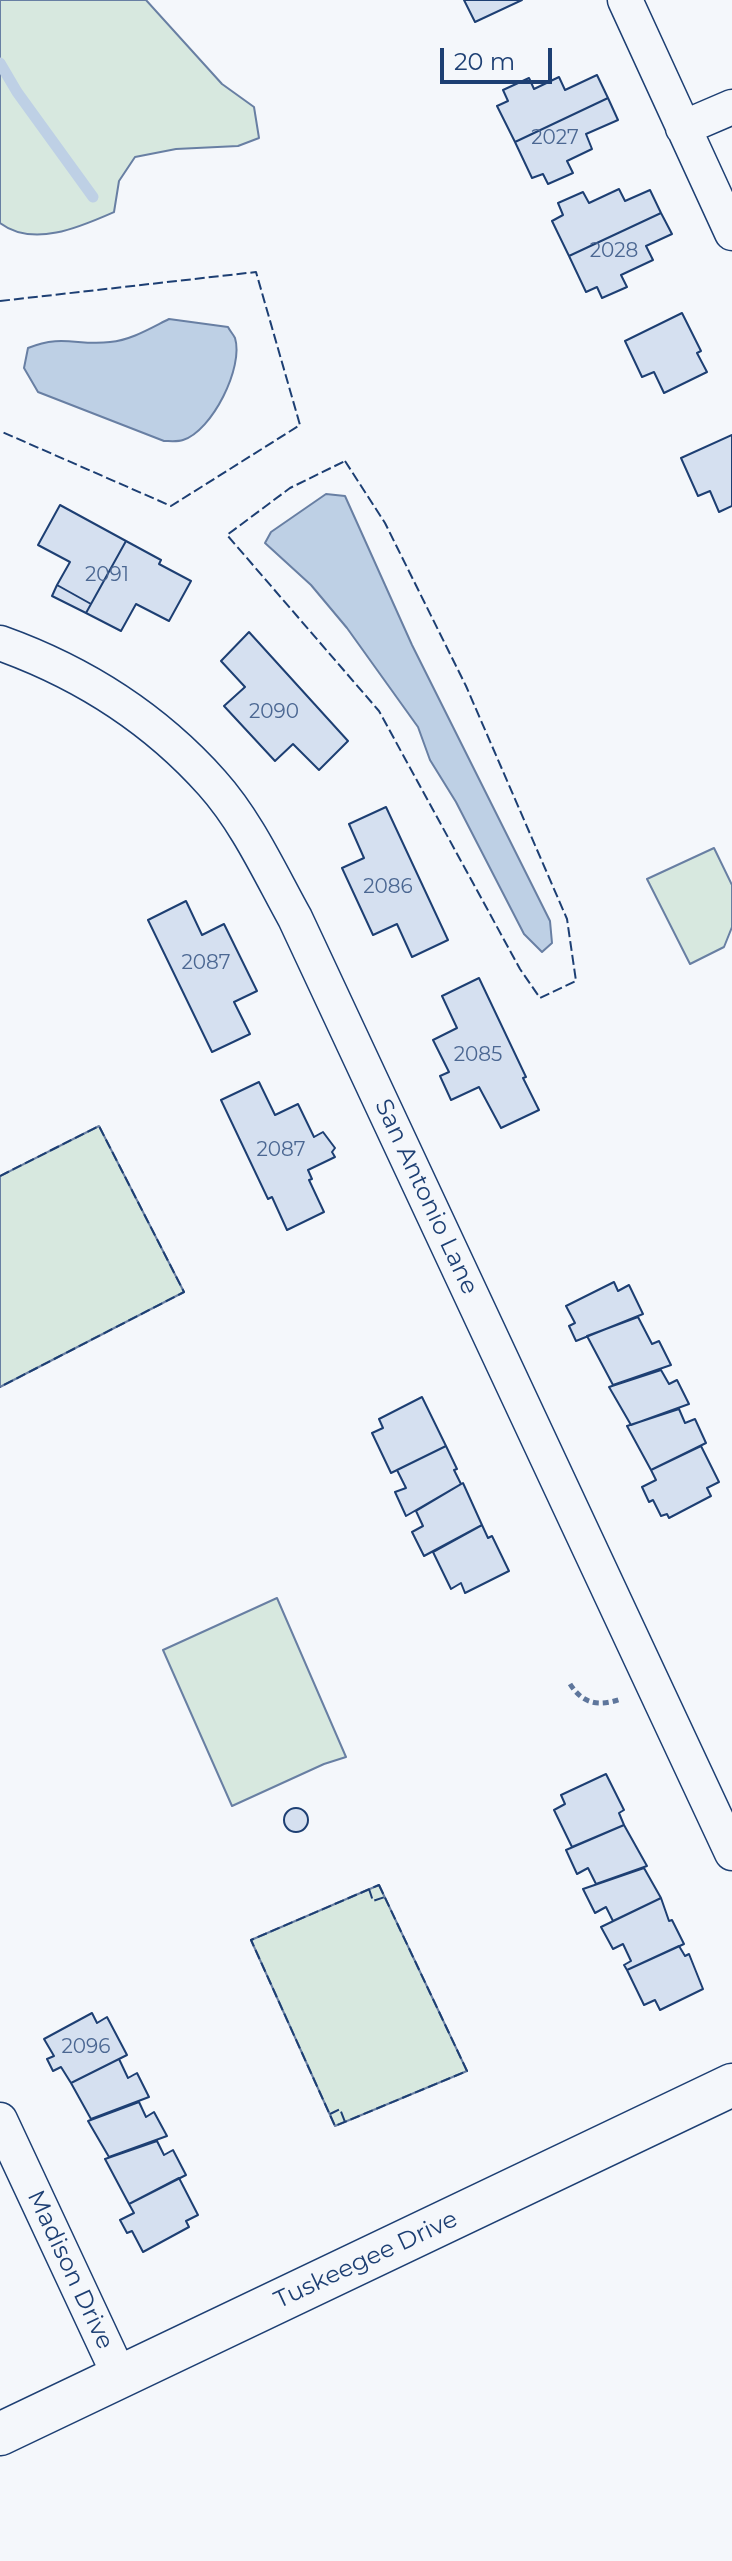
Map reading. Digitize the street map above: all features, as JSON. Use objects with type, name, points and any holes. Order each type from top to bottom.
[{"type":"street","points":[[625,0],[732,233]]},
{"type":"street","points":[[683,128],[732,107]]},
{"type":"street","name":"San Antonio Lane","points":[[0,643],[70,671],[120,702],[169,742],[213,784],[248,834],[295,918],[732,1853]]},
{"type":"street","name":"Tuskeegee Drive","points":[[0,2434],[732,2085]]},
{"type":"street","name":"Madison Drive","points":[[0,2120],[120,2377]]},
{"type":"path","points":[[570,1684],[579,1698],[591,1702],[609,1703],[629,1695]]},
{"type":"shaded area","points":[[0,0],[146,0],[222,84],[254,107],[259,138],[238,146],[176,149],[135,157],[119,181],[114,212],[57,232],[27,234],[13,230],[0,223]]},
{"type":"shaded area","points":[[714,848],[732,885],[732,927],[724,947],[690,964],[647,879]]},
{"type":"shaded area","points":[[99,1126],[184,1292],[0,1387],[0,1176]]},
{"type":"shaded area","points":[[277,1598],[346,1757],[232,1806],[163,1650]]},
{"type":"shaded area","points":[[379,1885],[467,2071],[335,2126],[251,1940]]},
{"type":"water","points":[[169,319],[228,327],[235,338],[237,350],[230,381],[215,411],[194,434],[183,440],[164,441],[38,392],[24,368],[28,348],[60,341],[118,341]]},
{"type":"water","points":[[326,494],[345,496],[412,645],[550,921],[552,943],[542,952],[524,934],[456,802],[430,760],[418,727],[347,628],[311,585],[265,543],[271,532]]},
{"type":"building","points":[[464,0],[522,0],[475,22]]},
{"type":"building","points":[[597,75],[608,98],[515,142],[497,106],[508,101],[503,90],[529,78],[534,89],[559,77],[565,90]]},
{"type":"building","points":[[608,98],[618,120],[586,134],[592,149],[567,161],[573,173],[548,184],[543,174],[532,178],[515,142]]},
{"type":"building","points":[[619,189],[625,201],[650,190],[661,213],[569,256],[552,221],[563,215],[558,203],[583,192],[589,203]]},
{"type":"building","points":[[661,213],[672,234],[646,246],[653,260],[621,275],[627,287],[602,298],[597,287],[586,292],[569,256]]},
{"type":"building","points":[[682,313],[701,351],[697,353],[707,372],[664,393],[654,372],[642,377],[625,341]]},
{"type":"building","points":[[732,435],[732,506],[719,512],[710,491],[698,496],[681,458]]},
{"type":"building","points":[[60,505],[126,541],[91,604],[57,585],[70,562],[38,545]]},
{"type":"building","points":[[126,541],[191,581],[169,621],[136,604],[121,631],[86,613]]},
{"type":"building","points":[[57,585],[91,604],[86,613],[52,596]]},
{"type":"building","points":[[249,632],[348,741],[319,770],[293,744],[275,761],[224,706],[245,687],[221,661]]},
{"type":"building","points":[[386,807],[448,940],[412,957],[397,924],[373,935],[342,868],[364,858],[349,824]]},
{"type":"building","points":[[186,901],[202,935],[224,924],[257,991],[234,1002],[250,1034],[212,1052],[148,920]]},
{"type":"building","points":[[479,978],[539,1110],[501,1128],[479,1087],[451,1100],[440,1076],[449,1072],[433,1040],[457,1028],[442,996]]},
{"type":"building","points":[[259,1082],[275,1115],[298,1104],[314,1137],[323,1132],[335,1148],[332,1152],[335,1157],[308,1170],[312,1179],[309,1180],[324,1212],[287,1230],[272,1197],[268,1199],[221,1100]]},
{"type":"building","points":[[614,1282],[618,1291],[629,1285],[643,1314],[576,1341],[569,1326],[575,1323],[566,1306]]},
{"type":"building","points":[[638,1317],[652,1344],[659,1341],[671,1365],[613,1385],[587,1336]]},
{"type":"building","points":[[661,1370],[669,1384],[677,1380],[689,1404],[631,1425],[609,1387]]},
{"type":"building","points":[[422,1397],[446,1446],[391,1473],[372,1433],[383,1428],[379,1419]]},
{"type":"building","points":[[679,1409],[685,1423],[695,1419],[706,1443],[651,1470],[627,1426]]},
{"type":"building","points":[[446,1446],[461,1484],[406,1516],[395,1492],[406,1488],[397,1470]]},
{"type":"building","points":[[701,1446],[719,1482],[707,1488],[711,1496],[669,1518],[667,1514],[661,1516],[642,1487],[656,1480],[651,1470]]},
{"type":"building","points":[[463,1483],[482,1525],[424,1556],[412,1532],[423,1526],[416,1511]]},
{"type":"building","points":[[482,1525],[488,1538],[492,1536],[509,1571],[465,1593],[461,1583],[451,1589],[433,1552]]},
{"type":"building","points":[[606,1774],[624,1810],[619,1813],[624,1825],[572,1847],[554,1810],[565,1804],[561,1795]]},
{"type":"building","points":[[296,1808],[305,1811],[308,1820],[305,1829],[296,1832],[287,1829],[284,1820],[287,1811]]},
{"type":"building","points":[[624,1825],[647,1866],[596,1884],[588,1868],[577,1874],[566,1850]]},
{"type":"building","points":[[644,1868],[661,1898],[613,1921],[606,1907],[595,1913],[583,1889]]},
{"type":"building","points":[[661,1898],[669,1921],[672,1920],[684,1944],[627,1970],[624,1965],[631,1961],[623,1944],[613,1949],[601,1927]]},
{"type":"building","points":[[679,1946],[685,1956],[689,1954],[703,1989],[660,2010],[655,2000],[644,2005],[627,1970]]},
{"type":"building","points":[[92,2013],[97,2023],[107,2017],[127,2055],[71,2083],[61,2067],[53,2071],[47,2059],[54,2056],[44,2039]]},
{"type":"building","points":[[119,2059],[128,2078],[137,2073],[149,2097],[91,2119],[71,2083]]},
{"type":"building","points":[[139,2102],[146,2117],[154,2112],[167,2136],[109,2157],[88,2121]]},
{"type":"building","points":[[157,2141],[164,2155],[173,2150],[186,2175],[129,2204],[105,2159]]},
{"type":"building","points":[[179,2178],[198,2215],[186,2221],[189,2227],[143,2252],[132,2231],[127,2233],[120,2220],[134,2213],[129,2204]]},
{"type":"waterway","points":[[0,63],[17,92],[93,197]]},
{"type":"fence","points":[[0,301],[256,272],[300,425],[171,506],[0,431]]},
{"type":"fence","points":[[345,461],[385,523],[466,686],[567,919],[576,981],[540,998],[520,969],[379,711],[227,535],[290,488],[345,461]]},
{"type":"fence","points":[[0,1176],[99,1126],[184,1292],[0,1387]]},
{"type":"fence","points":[[379,1885],[467,2071],[335,2126],[251,1940],[379,1885]]},
{"type":"fence","points":[[369,1889],[373,1901],[385,1897]]},
{"type":"fence","points":[[330,2114],[340,2109],[345,2122]]}]
